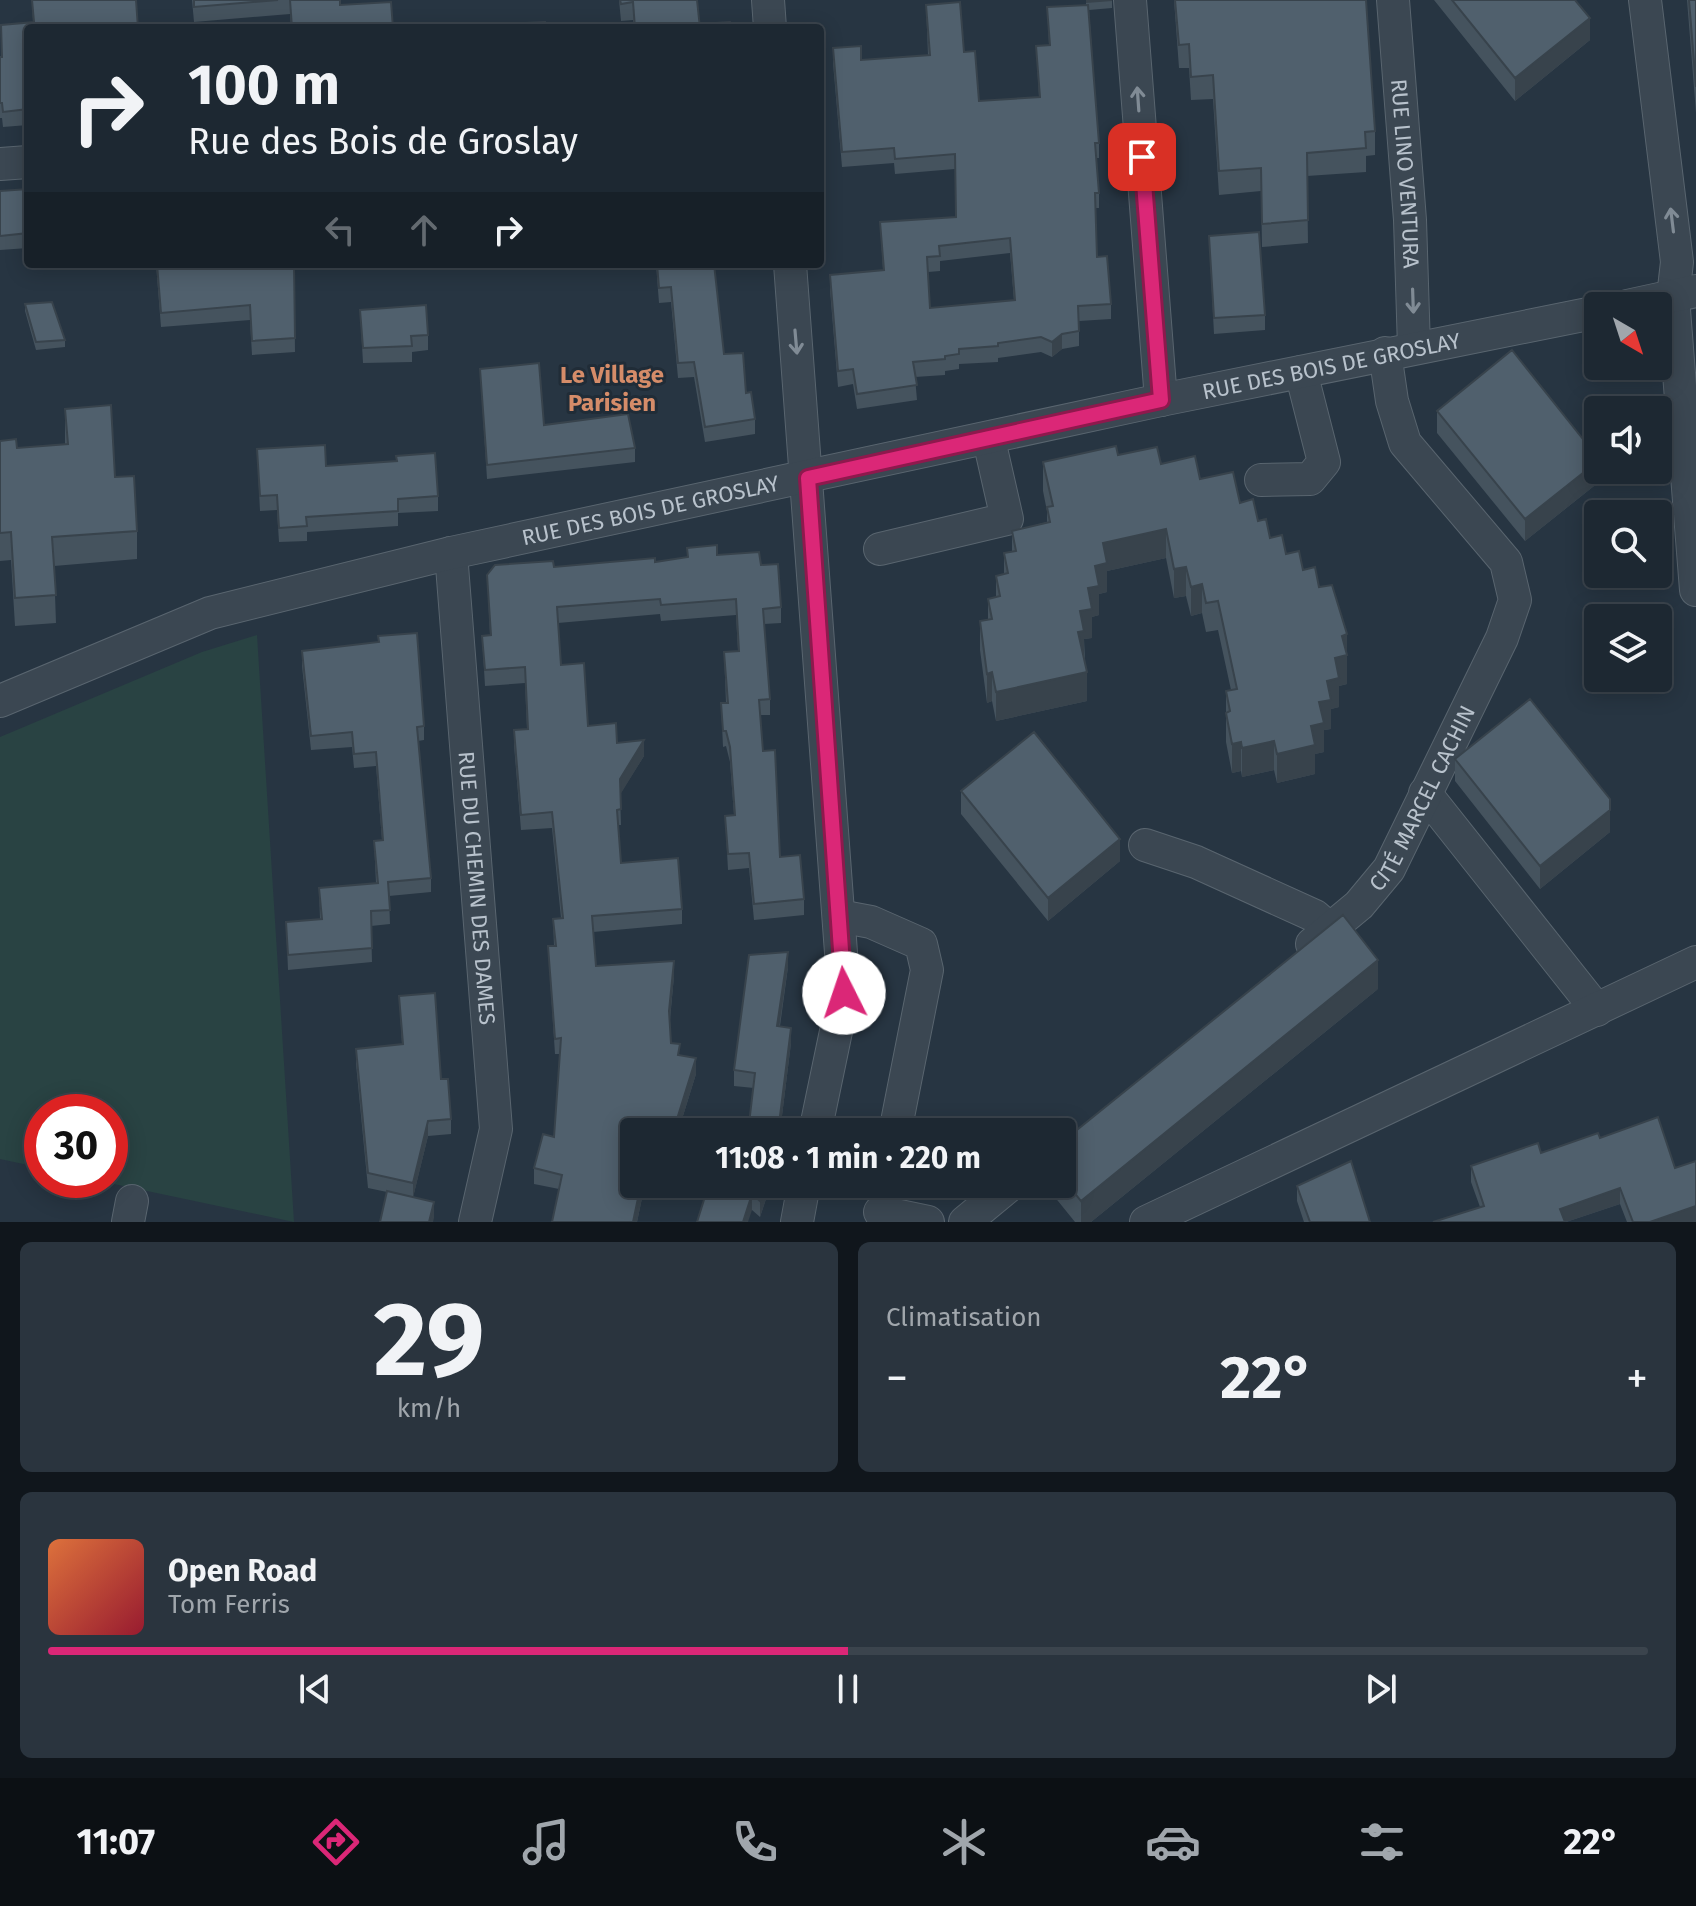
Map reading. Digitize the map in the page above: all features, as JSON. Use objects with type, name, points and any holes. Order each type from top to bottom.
[{"type":"street","points":[[768,0],[770,24]]},
{"type":"street","points":[[1130,0],[1161,400]]},
{"type":"street","name":"RUE LINO VENTURA","points":[[1393,0],[1410,220],[1400,350]]},
{"type":"street","points":[[1645,0],[1677,262],[1684,294],[1696,590]]},
{"type":"street","points":[[0,164],[24,162]]},
{"type":"street","points":[[790,268],[844,993],[818,1118]]},
{"type":"street","name":"RUE DES BOIS DE GROSLAY","points":[[0,701],[210,613],[451,553],[989,440],[1161,400],[1584,315]]},
{"type":"street","name":"CITÉ MARCEL CACHIN","points":[[1282,967],[1359,905],[1389,869],[1502,638],[1515,600],[1506,562],[1476,522],[1405,443],[1392,401],[1400,350]]},
{"type":"street","points":[[1261,480],[1310,479],[1324,462],[1301,372]]},
{"type":"street","points":[[880,549],[1007,519],[989,440]]},
{"type":"street","name":"RUE DU CHEMIN DES DAMES","points":[[451,553],[496,1129],[475,1222]]},
{"type":"street","points":[[1425,793],[1597,1010]]},
{"type":"street","points":[[1145,845],[1196,862],[1315,916],[1330,929]]},
{"type":"street","points":[[839,916],[871,922],[921,944],[927,970],[898,1118]]},
{"type":"street","points":[[1146,1222],[1696,962]]},
{"type":"street","points":[[797,1222],[801,1198]]},
{"type":"street","points":[[965,1222],[994,1198]]},
{"type":"street","points":[[881,1206],[928,1222]]},
{"type":"green space","points":[[257,635],[294,1222],[128,1187],[128,1094],[24,1094],[24,1164],[0,1159],[0,737],[202,652]]},
{"type":"building","points":[[32,0],[136,0],[138,24],[24,24],[24,109],[3,112],[0,103],[1,25],[34,22]]},
{"type":"building","points":[[194,0],[278,0],[194,7]]},
{"type":"building","points":[[290,0],[340,0],[340,5],[391,2],[393,24],[292,24]]},
{"type":"building","points":[[620,0],[697,0],[700,24],[635,24],[633,2],[621,4]]},
{"type":"building","points":[[1175,0],[1366,0],[1375,131],[1365,132],[1366,148],[1307,153],[1308,220],[1262,224],[1261,168],[1219,171],[1213,75],[1191,77],[1189,44],[1179,45]]},
{"type":"building","points":[[1452,0],[1575,0],[1590,18],[1515,78]]},
{"type":"building","points":[[1689,0],[1696,0],[1696,87]]},
{"type":"building","points":[[960,2],[964,52],[975,51],[979,101],[1040,97],[1036,46],[1050,45],[1047,7],[1088,5],[1099,143],[1095,143],[1099,193],[1095,193],[1097,257],[1107,256],[1111,304],[1078,306],[1079,331],[1062,334],[1052,342],[1041,337],[998,343],[998,346],[959,349],[959,354],[945,356],[945,359],[913,362],[917,385],[857,394],[853,369],[838,371],[830,275],[884,270],[880,222],[956,217],[955,154],[895,159],[894,148],[842,152],[833,48],[861,46],[861,60],[930,55],[926,5]],"holes":[[[1010,238],[1015,300],[930,308],[927,257],[940,256],[939,246]]]},
{"type":"building","points":[[545,22],[545,24],[501,24]]},
{"type":"building","points":[[24,189],[24,233],[0,236],[0,191]]},
{"type":"building","points":[[1259,232],[1265,315],[1214,318],[1209,236]]},
{"type":"building","points":[[157,268],[294,268],[295,338],[252,341],[250,305],[161,313]]},
{"type":"building","points":[[657,268],[714,268],[724,354],[743,353],[746,393],[751,392],[755,419],[705,427],[694,362],[678,363],[671,287],[659,288]]},
{"type":"building","points":[[52,302],[65,340],[36,342],[25,304]]},
{"type":"building","points":[[426,305],[428,335],[411,336],[412,346],[363,348],[360,310]]},
{"type":"building","points":[[1512,350],[1584,440],[1584,472],[1525,519],[1437,411]]},
{"type":"building","points":[[539,363],[544,425],[628,414],[635,448],[487,465],[480,369]]},
{"type":"building","points":[[111,405],[115,477],[134,476],[137,531],[52,537],[56,595],[15,598],[11,532],[0,533],[0,441],[16,439],[17,448],[68,444],[65,409]]},
{"type":"building","points":[[325,445],[326,466],[397,461],[396,456],[435,453],[438,496],[398,499],[398,511],[306,517],[307,526],[279,528],[277,495],[260,496],[257,449]]},
{"type":"building","points":[[1116,446],[1118,455],[1157,447],[1161,464],[1195,456],[1200,479],[1233,472],[1240,503],[1253,499],[1258,521],[1266,519],[1270,538],[1282,535],[1286,554],[1299,551],[1303,570],[1315,567],[1319,587],[1332,585],[1347,634],[1342,636],[1347,655],[1335,658],[1339,678],[1327,681],[1331,700],[1319,702],[1324,723],[1311,726],[1315,745],[1277,754],[1274,741],[1242,748],[1241,742],[1232,744],[1226,713],[1230,711],[1226,691],[1237,689],[1218,601],[1206,603],[1202,584],[1191,587],[1186,567],[1174,569],[1166,529],[1103,543],[1107,563],[1095,566],[1099,586],[1088,588],[1092,609],[1080,611],[1084,631],[1078,632],[1087,672],[996,692],[992,672],[987,674],[980,621],[992,619],[988,599],[1000,596],[996,576],[1008,573],[1004,553],[1016,551],[1012,531],[1050,522],[1047,507],[1053,506],[1043,462]]},
{"type":"building","points":[[717,545],[717,555],[759,552],[761,565],[778,564],[781,607],[763,609],[770,699],[759,700],[763,751],[775,750],[780,857],[800,855],[804,899],[754,904],[749,853],[728,854],[725,816],[735,815],[730,747],[726,731],[723,731],[721,703],[728,703],[724,652],[739,651],[736,599],[661,605],[660,599],[557,607],[561,665],[584,663],[588,726],[616,723],[617,743],[644,740],[620,779],[621,809],[617,810],[621,863],[678,858],[682,909],[592,916],[596,966],[674,961],[669,1011],[671,1043],[680,1044],[678,1055],[696,1058],[677,1118],[620,1118],[620,1198],[638,1198],[633,1222],[552,1222],[562,1175],[534,1168],[543,1134],[554,1137],[561,1038],[555,1039],[548,946],[556,946],[553,919],[563,918],[552,812],[521,815],[514,730],[528,729],[525,667],[485,670],[482,636],[491,635],[487,575],[495,565],[553,561],[554,567],[655,558],[655,562],[688,557],[687,548]]},
{"type":"building","points":[[417,633],[424,726],[417,727],[431,878],[388,882],[390,910],[371,911],[372,948],[288,955],[286,922],[322,919],[319,888],[378,883],[374,841],[383,840],[376,752],[354,754],[352,732],[311,736],[302,651],[379,642],[378,636]]},
{"type":"building","points":[[1530,699],[1610,799],[1610,810],[1540,866],[1455,759]]},
{"type":"building","points":[[1034,732],[1120,839],[1048,898],[961,791]]},
{"type":"building","points":[[1343,915],[1378,960],[1081,1201],[1076,1195],[1076,1131]]},
{"type":"building","points":[[788,952],[777,1026],[791,1028],[780,1118],[750,1118],[755,1073],[734,1070],[749,955]]},
{"type":"building","points":[[435,993],[441,1079],[448,1079],[451,1119],[428,1121],[413,1183],[368,1173],[356,1049],[403,1044],[399,996]]},
{"type":"building","points":[[1658,1117],[1675,1168],[1696,1161],[1696,1206],[1650,1222],[1633,1222],[1620,1188],[1560,1209],[1565,1222],[1433,1222],[1484,1206],[1471,1166],[1538,1143],[1541,1153],[1598,1133],[1600,1138]]},
{"type":"building","points":[[1351,1161],[1370,1222],[1310,1222],[1297,1186]]},
{"type":"building","points":[[387,1191],[434,1202],[429,1222],[380,1222]]},
{"type":"building","points":[[705,1198],[751,1198],[743,1222],[697,1222]]},
{"type":"district","name":"Le Village Parisien","points":[[612,389]]},
{"type":"route","points":[[844,993],[808,478],[1161,400],[1142,157]]}]
